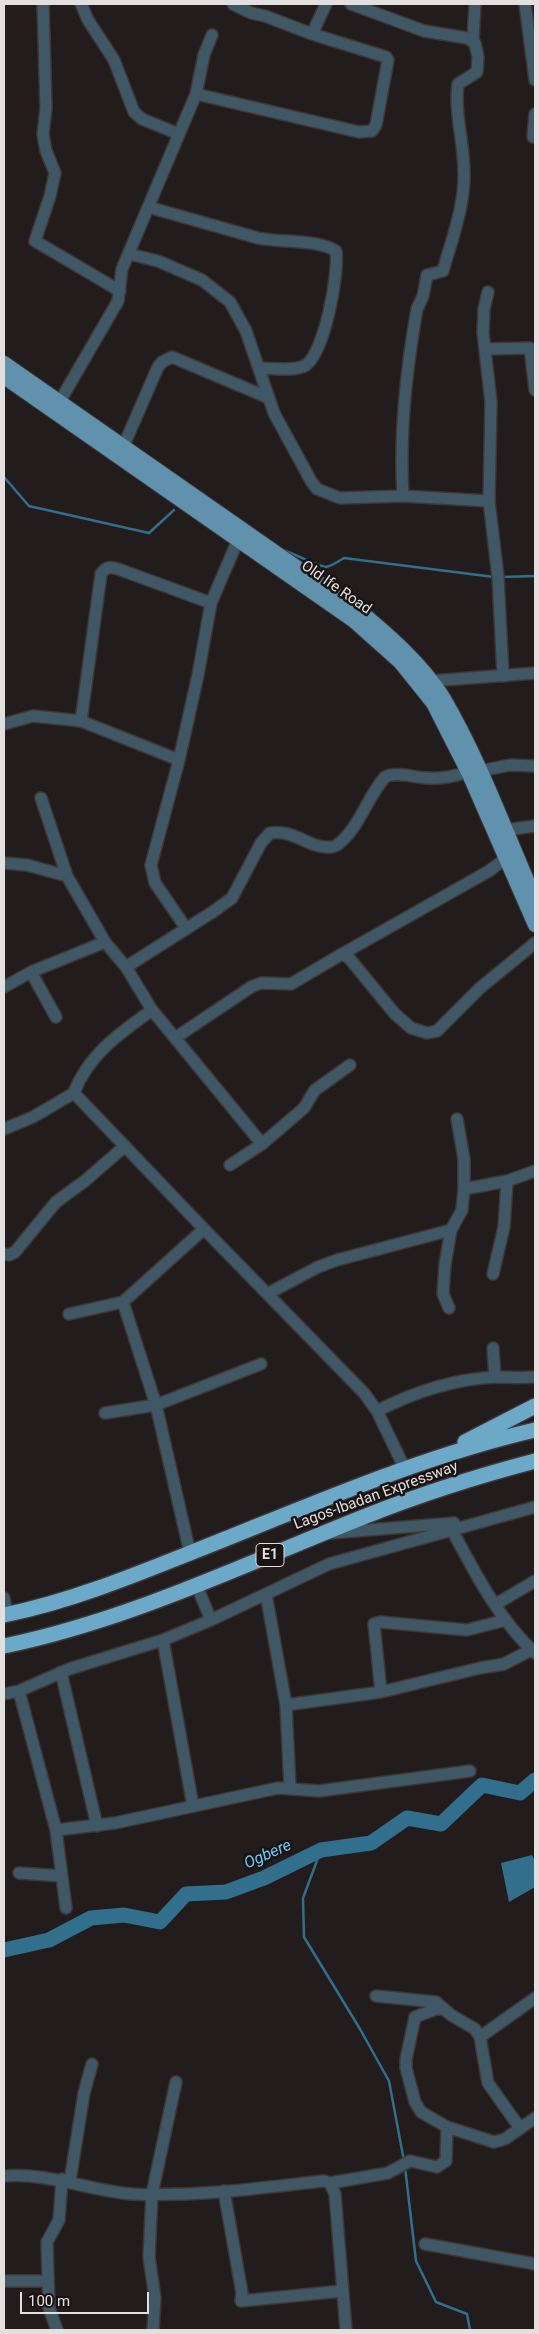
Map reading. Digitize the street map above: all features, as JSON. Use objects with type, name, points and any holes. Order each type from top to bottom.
[{"type":"highway","points":[[441,1457],[468,1440],[535,1406]]},
{"type":"highway","name":"Lagos-Ibadan Expressway","points":[[6,1614],[106,1586],[405,1469],[535,1430]]},
{"type":"highway","name":"Lagos-Ibadan Expressway","points":[[4,1646],[124,1612],[322,1534],[446,1488],[535,1461]]},
{"type":"main road","name":"Old Ife Road","points":[[4,363],[56,407],[238,540],[381,629],[431,681],[442,697],[474,772],[505,859],[535,925]]},
{"type":"main road","name":"Old Ife Road","points":[[4,377],[124,447],[305,580],[369,632],[406,669],[433,703],[474,772],[504,830],[535,899]]},
{"type":"street","points":[[43,4],[46,108],[43,134],[46,151],[55,173],[50,196],[35,241],[120,291]]},
{"type":"street","points":[[81,4],[88,20],[114,60],[134,112],[142,119],[179,134]]},
{"type":"street","points":[[196,94],[359,132],[372,131],[376,125],[388,60],[265,16],[251,13],[233,4]]},
{"type":"street","points":[[312,34],[326,4]]},
{"type":"street","points":[[351,4],[424,31],[467,38],[473,41],[477,47],[478,69],[458,84],[457,91],[463,140],[464,174],[458,221],[443,270],[427,275],[415,318],[402,430],[403,496]]},
{"type":"street","points":[[473,41],[475,4]]},
{"type":"street","points":[[525,4],[535,80]]},
{"type":"street","points":[[56,407],[118,301],[120,278],[196,94],[204,56],[212,35]]},
{"type":"street","points":[[533,137],[535,114]]},
{"type":"street","points":[[148,207],[275,242],[319,245],[336,251],[328,314],[322,338],[314,356],[304,366],[288,369],[260,368]]},
{"type":"street","points":[[129,254],[158,261],[202,280],[216,289],[238,313],[260,368],[268,398],[290,445],[317,489],[340,498],[403,496],[488,501]]},
{"type":"street","points":[[488,292],[484,309],[483,333],[491,402],[488,501],[498,578],[503,676]]},
{"type":"street","points":[[486,349],[530,348],[535,390]]},
{"type":"street","points":[[124,447],[158,368],[167,358],[172,357],[268,398]]},
{"type":"street","points":[[186,928],[155,883],[151,865],[179,760],[198,674],[210,603],[238,540]]},
{"type":"street","points":[[81,721],[101,574],[105,568],[121,570],[210,603]]},
{"type":"street","points":[[431,681],[535,673]]},
{"type":"street","points":[[4,724],[33,716],[81,721],[179,760]]},
{"type":"street","points":[[126,967],[214,912],[232,898],[261,843],[270,833],[285,832],[317,846],[328,848],[336,846],[350,831],[385,777],[450,777],[510,765],[535,766]]},
{"type":"street","points":[[41,798],[67,876],[105,942],[126,967],[152,1010],[262,1144]]},
{"type":"street","points":[[504,830],[535,826]]},
{"type":"street","points":[[175,1038],[251,987],[261,983],[291,984],[489,871],[505,859]]},
{"type":"street","points":[[4,863],[27,865],[67,876]]},
{"type":"street","points":[[4,987],[31,972],[105,942]]},
{"type":"street","points":[[342,954],[346,955],[362,971],[395,1014],[411,1028],[427,1033],[437,1030],[480,988],[535,943]]},
{"type":"street","points":[[31,972],[56,1017]]},
{"type":"street","points":[[4,1129],[33,1117],[74,1093],[80,1079],[113,1037],[152,1010]]},
{"type":"street","points":[[230,1166],[262,1144],[304,1108],[316,1090],[350,1065]]},
{"type":"street","points":[[74,1093],[204,1230],[269,1293],[364,1393],[377,1411],[405,1469]]},
{"type":"street","points":[[449,1308],[443,1294],[445,1264],[452,1230],[462,1210],[464,1189],[464,1160],[458,1118]]},
{"type":"street","points":[[4,1254],[9,1255],[15,1252],[56,1202],[86,1180],[126,1146]]},
{"type":"street","points":[[464,1189],[507,1181],[535,1172]]},
{"type":"street","points":[[493,1274],[504,1227],[507,1181]]},
{"type":"street","points":[[69,1314],[123,1302],[204,1230]]},
{"type":"street","points":[[269,1293],[318,1267],[338,1260],[452,1230]]},
{"type":"street","points":[[123,1302],[156,1405],[190,1553]]},
{"type":"street","points":[[493,1348],[496,1378]]},
{"type":"street","points":[[105,1413],[156,1405],[261,1364]]},
{"type":"street","points":[[377,1411],[417,1392],[496,1378],[535,1377]]},
{"type":"street","points":[[4,1694],[19,1691],[61,1672],[163,1640],[211,1620],[329,1564],[535,1507]]},
{"type":"street","points":[[322,1534],[387,1530],[483,1520]]},
{"type":"street","points":[[286,1705],[381,1692],[504,1664],[533,1651],[506,1620],[480,1583],[452,1530]]},
{"type":"street","points":[[496,1604],[535,1581]]},
{"type":"street","points":[[196,1584],[211,1620]]},
{"type":"street","points":[[266,1594],[286,1705],[290,1788]]},
{"type":"street","points":[[4,1598],[6,1614]]},
{"type":"street","points":[[381,1692],[374,1624],[380,1622],[467,1630],[506,1620]]},
{"type":"street","points":[[163,1640],[193,1806]]},
{"type":"street","points":[[61,1672],[97,1826]]},
{"type":"street","points":[[19,1691],[56,1830],[66,1908]]},
{"type":"street","points":[[56,1830],[97,1826],[278,1788],[319,1790],[470,1771]]},
{"type":"street","points":[[19,1873],[62,1876]]},
{"type":"street","points":[[376,1996],[436,2002],[443,2009],[475,2029],[480,2037],[481,2053],[488,2083],[520,2128]]},
{"type":"street","points":[[480,2037],[535,1998]]},
{"type":"street","points":[[443,2009],[436,2009],[415,2017],[406,2058],[406,2068],[415,2102],[421,2112],[447,2127],[494,2142],[505,2139],[535,2118]]},
{"type":"street","points":[[57,2330],[49,2308],[47,2242],[59,2220],[84,2093],[92,2064]]},
{"type":"street","points":[[153,2330],[155,2298],[148,2257],[152,2194],[176,2082]]},
{"type":"street","points":[[4,2176],[25,2175],[66,2180],[119,2192],[152,2194],[224,2192],[324,2181],[330,2183],[395,2171],[410,2161],[437,2167],[443,2165],[446,2160],[447,2127]]},
{"type":"street","points":[[330,2183],[335,2194],[346,2330]]},
{"type":"street","points":[[224,2192],[242,2293],[241,2301],[342,2291]]},
{"type":"street","points":[[425,2244],[535,2264]]},
{"type":"street","points":[[4,2281],[48,2281]]},
{"type":"water","points":[[532,1855],[535,1861],[535,1887],[509,1902],[501,1863]]},
{"type":"waterway","points":[[4,477],[29,506],[149,533],[174,510]]},
{"type":"waterway","points":[[281,549],[326,567],[344,558],[494,577]]},
{"type":"waterway","points":[[502,577],[535,576]]},
{"type":"waterway","name":"Ogbere","points":[[4,1950],[49,1940],[91,1918],[124,1915],[160,1922],[186,1894],[226,1892],[264,1878],[321,1850],[371,1843],[407,1818],[441,1824],[482,1785],[520,1793],[535,1780]]},
{"type":"waterway","points":[[321,1850],[303,1898],[304,1937],[389,2081],[404,2161]]},
{"type":"waterway","points":[[405,2167],[416,2261],[436,2302],[467,2314],[470,2330]]}]
